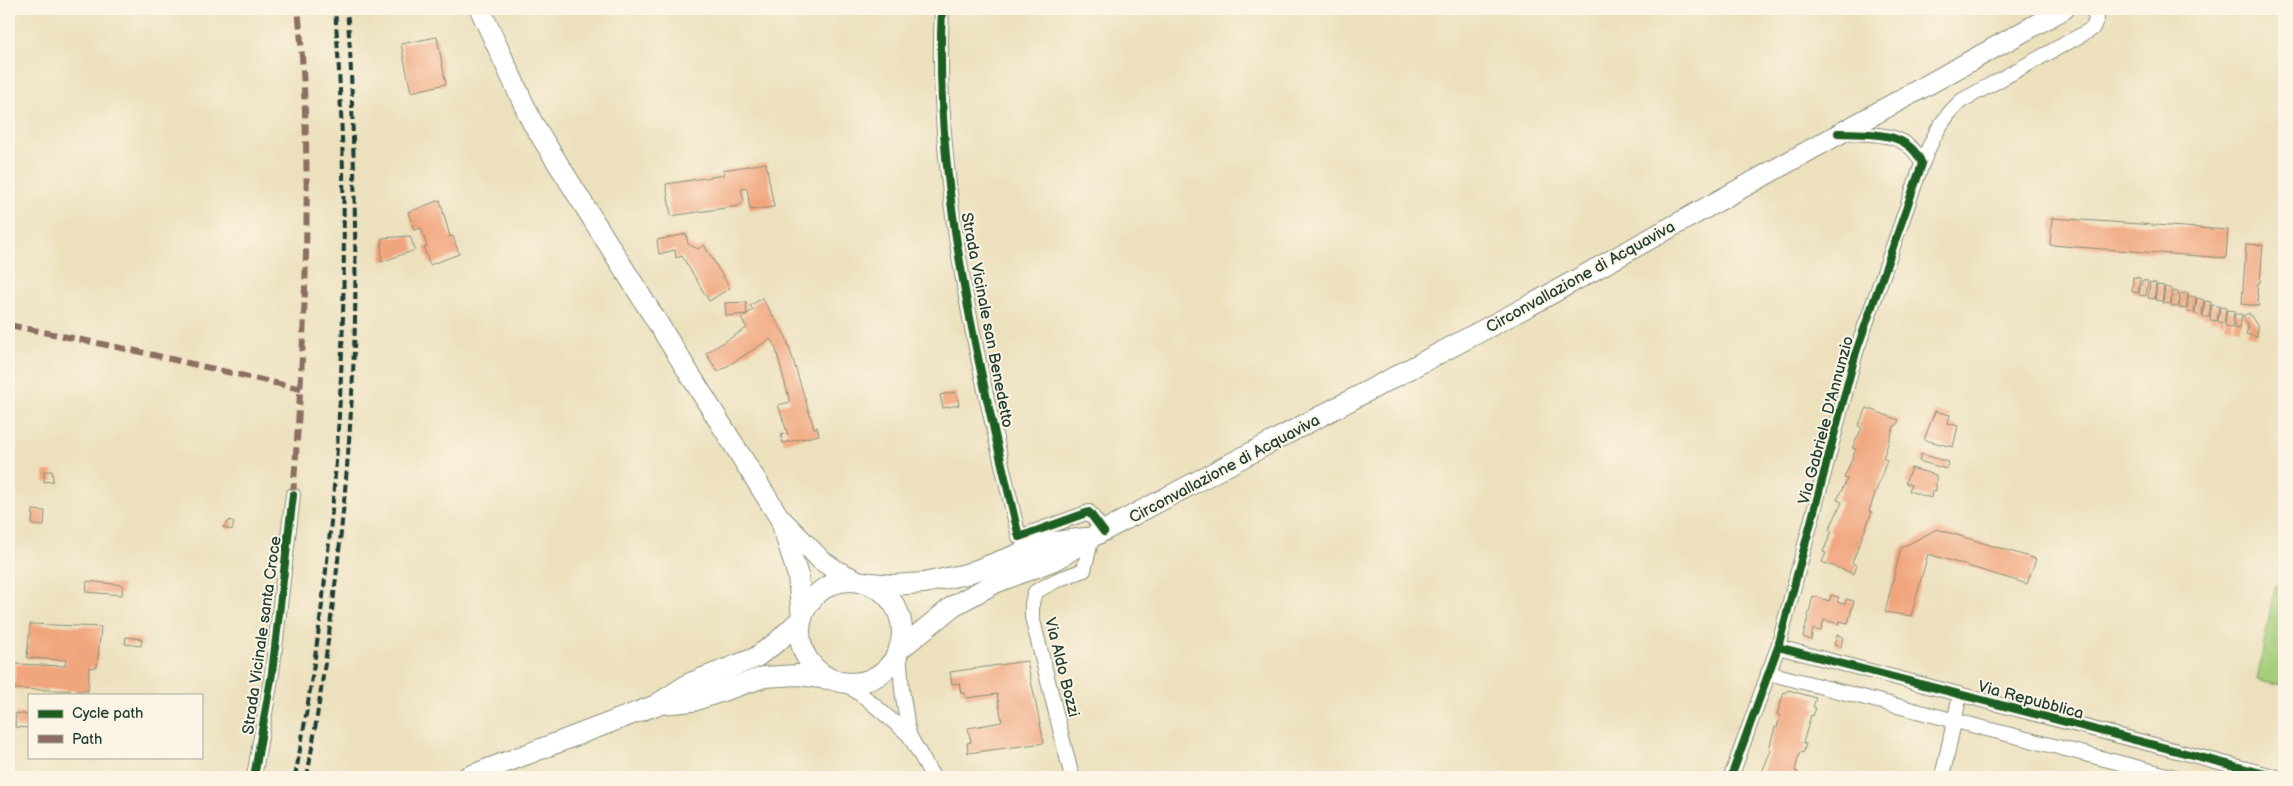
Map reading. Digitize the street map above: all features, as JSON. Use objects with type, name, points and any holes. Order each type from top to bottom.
[{"type":"main road","points":[[480,9],[532,122],[779,517],[821,560],[837,571],[860,582],[874,586],[886,595],[896,607],[901,621],[902,636],[899,650],[890,665],[877,676],[860,682],[837,681],[798,675],[764,677],[693,701],[656,705]]},
{"type":"main road","name":"Circonvallazione di Acquaviva","points":[[899,650],[953,606],[995,583],[1057,559],[1098,534],[1538,301],[2064,9]]},
{"type":"main road","points":[[779,517],[798,576],[802,618],[800,632],[802,647],[818,671],[837,681]]},
{"type":"main road","points":[[467,777],[656,705],[690,683],[755,658],[777,642],[802,618],[808,604],[818,593],[830,585],[845,581],[892,585],[924,583],[966,574],[1048,542],[1098,534]]},
{"type":"street","name":"Strada Vicinale san Benedetto","points":[[942,9],[940,46],[945,164],[992,421],[1019,537],[1090,512],[1098,534]]},
{"type":"street","name":"Via Gabriele D'Annunzio","points":[[1731,777],[1778,646],[1856,352],[1932,138],[1947,114],[1961,101],[2092,29],[2097,18],[2091,9]]},
{"type":"street","points":[[1838,133],[1883,135],[1906,143],[1917,151],[1922,164]]},
{"type":"street","name":"Strada Vicinale santa Croce","points":[[254,777],[272,674],[293,495]]},
{"type":"street","name":"Via Aldo Bozzi","points":[[1072,777],[1032,617],[1032,603],[1035,592],[1057,580],[1084,570],[1098,534]]},
{"type":"street","name":"Via Repubblica","points":[[1778,646],[2277,777]]},
{"type":"street","points":[[899,650],[902,690],[909,735]]},
{"type":"street","points":[[1768,673],[2175,777]]},
{"type":"street","points":[[837,681],[867,698],[909,735],[933,777]]},
{"type":"street","points":[[1942,777],[1960,695]]},
{"type":"green space","points":[[2275,586],[2284,588],[2284,685],[2257,680]]},
{"type":"building","points":[[437,37],[446,84],[411,92],[401,44]]},
{"type":"building","points":[[766,163],[774,207],[750,210],[747,188],[741,189],[744,201],[738,206],[671,216],[666,184],[724,175],[723,170]]},
{"type":"building","points":[[440,200],[450,237],[453,236],[459,254],[430,265],[424,248],[427,246],[421,228],[414,230],[408,212]]},
{"type":"building","points":[[2052,218],[2228,230],[2226,258],[2050,245]]},
{"type":"building","points":[[686,234],[688,244],[698,249],[704,245],[730,288],[709,301],[682,256],[676,258],[675,250],[659,254],[657,240]]},
{"type":"building","points":[[410,236],[415,250],[381,262],[382,238]]},
{"type":"building","points":[[2246,244],[2263,245],[2260,283],[2258,283],[2257,291],[2259,306],[2242,304]]},
{"type":"building","points":[[2133,277],[2140,278],[2138,293],[2132,292]]},
{"type":"building","points":[[2142,280],[2148,281],[2146,296],[2139,295]]},
{"type":"building","points":[[2150,282],[2156,283],[2154,299],[2148,298]]},
{"type":"building","points":[[2157,285],[2164,286],[2162,301],[2155,300]]},
{"type":"building","points":[[2165,287],[2172,289],[2170,304],[2163,303]]},
{"type":"building","points":[[2173,291],[2179,292],[2178,307],[2171,306]]},
{"type":"building","points":[[2181,293],[2188,293],[2186,309],[2179,308]]},
{"type":"building","points":[[2189,296],[2196,297],[2194,312],[2187,312]]},
{"type":"building","points":[[762,298],[786,337],[814,428],[817,427],[819,435],[783,443],[781,435],[787,433],[788,435],[778,405],[790,402],[775,346],[770,339],[718,372],[706,353],[747,328],[741,318],[753,310],[750,306]]},
{"type":"building","points":[[2197,298],[2204,300],[2202,315],[2195,314]]},
{"type":"building","points":[[2205,301],[2211,302],[2209,317],[2203,317]]},
{"type":"building","points":[[746,302],[747,314],[726,316],[725,303]]},
{"type":"building","points":[[2212,305],[2219,306],[2217,321],[2210,320]]},
{"type":"building","points":[[2220,307],[2226,308],[2224,323],[2218,322]]},
{"type":"building","points":[[2227,310],[2234,311],[2232,328],[2225,326]]},
{"type":"building","points":[[2249,313],[2258,327],[2257,337],[2246,334],[2249,328],[2243,316]]},
{"type":"building","points":[[2235,314],[2242,314],[2240,329],[2234,328]]},
{"type":"building","points":[[956,392],[959,405],[943,408],[940,395]]},
{"type":"building","points":[[1867,408],[1899,420],[1896,426],[1894,426],[1883,458],[1887,460],[1869,511],[1872,512],[1852,563],[1857,565],[1854,574],[1822,562],[1826,553],[1823,552],[1832,531],[1829,530],[1842,502],[1837,500],[1847,479],[1844,478],[1856,449],[1852,448],[1862,428],[1858,426]]},
{"type":"building","points":[[1935,411],[1950,415],[1948,423],[1958,426],[1953,447],[1924,440]]},
{"type":"building","points":[[1921,454],[1948,462],[1946,469],[1919,461]]},
{"type":"building","points":[[1911,468],[1936,475],[1936,491],[1932,490],[1931,498],[1909,491],[1911,485],[1905,483]]},
{"type":"building","points":[[44,471],[52,471],[53,481],[44,482]]},
{"type":"building","points":[[33,510],[45,511],[44,526],[32,525]]},
{"type":"building","points":[[230,520],[234,523],[232,530],[223,527]]},
{"type":"building","points":[[1937,529],[2036,559],[2027,584],[1928,554],[1911,616],[1885,612],[1901,548]]},
{"type":"building","points":[[87,581],[123,585],[122,595],[86,592]]},
{"type":"building","points":[[1831,595],[1839,597],[1837,602],[1845,604],[1846,599],[1854,601],[1848,623],[1840,621],[1839,624],[1824,620],[1821,631],[1813,629],[1811,640],[1803,637],[1813,596],[1829,601]]},
{"type":"building","points":[[30,624],[101,627],[97,667],[89,668],[88,691],[14,689],[16,664],[65,666],[66,660],[27,658]]},
{"type":"building","points":[[1837,635],[1843,637],[1841,647],[1834,645]]},
{"type":"building","points":[[126,637],[142,639],[141,646],[125,644]]},
{"type":"building","points":[[1027,661],[1044,743],[968,753],[967,743],[971,742],[968,728],[1002,722],[997,694],[966,698],[965,693],[961,693],[959,683],[952,684],[950,672]]},
{"type":"building","points":[[1788,690],[1816,698],[1813,707],[1816,708],[1813,716],[1811,715],[1803,743],[1806,744],[1803,753],[1800,752],[1795,771],[1798,772],[1796,777],[1760,777],[1771,750],[1769,749],[1775,727],[1777,728],[1780,715],[1777,714],[1784,692],[1786,693]]},
{"type":"building","points":[[16,713],[28,715],[28,728],[15,727]]},
{"type":"railway","points":[[295,777],[311,682],[324,586],[334,490],[340,394],[344,201],[335,9]]},
{"type":"railway","points":[[307,777],[333,606],[345,491],[353,376],[355,226],[351,70],[347,9]]},
{"type":"marked path","points":[[293,495],[304,313],[307,191],[303,69],[298,9]]},
{"type":"marked path","points":[[9,325],[136,351],[301,389]]},
{"type":"cycle path","points":[[942,9],[941,75],[952,208],[962,275],[975,341],[1019,537],[1089,512],[1104,532]]},
{"type":"cycle path","points":[[1731,777],[1778,647],[1856,352],[1922,164],[1916,153],[1908,145],[1898,140],[1875,134],[1838,133]]},
{"type":"cycle path","points":[[254,777],[272,673],[293,495]]},
{"type":"cycle path","points":[[1778,647],[2277,777]]}]
